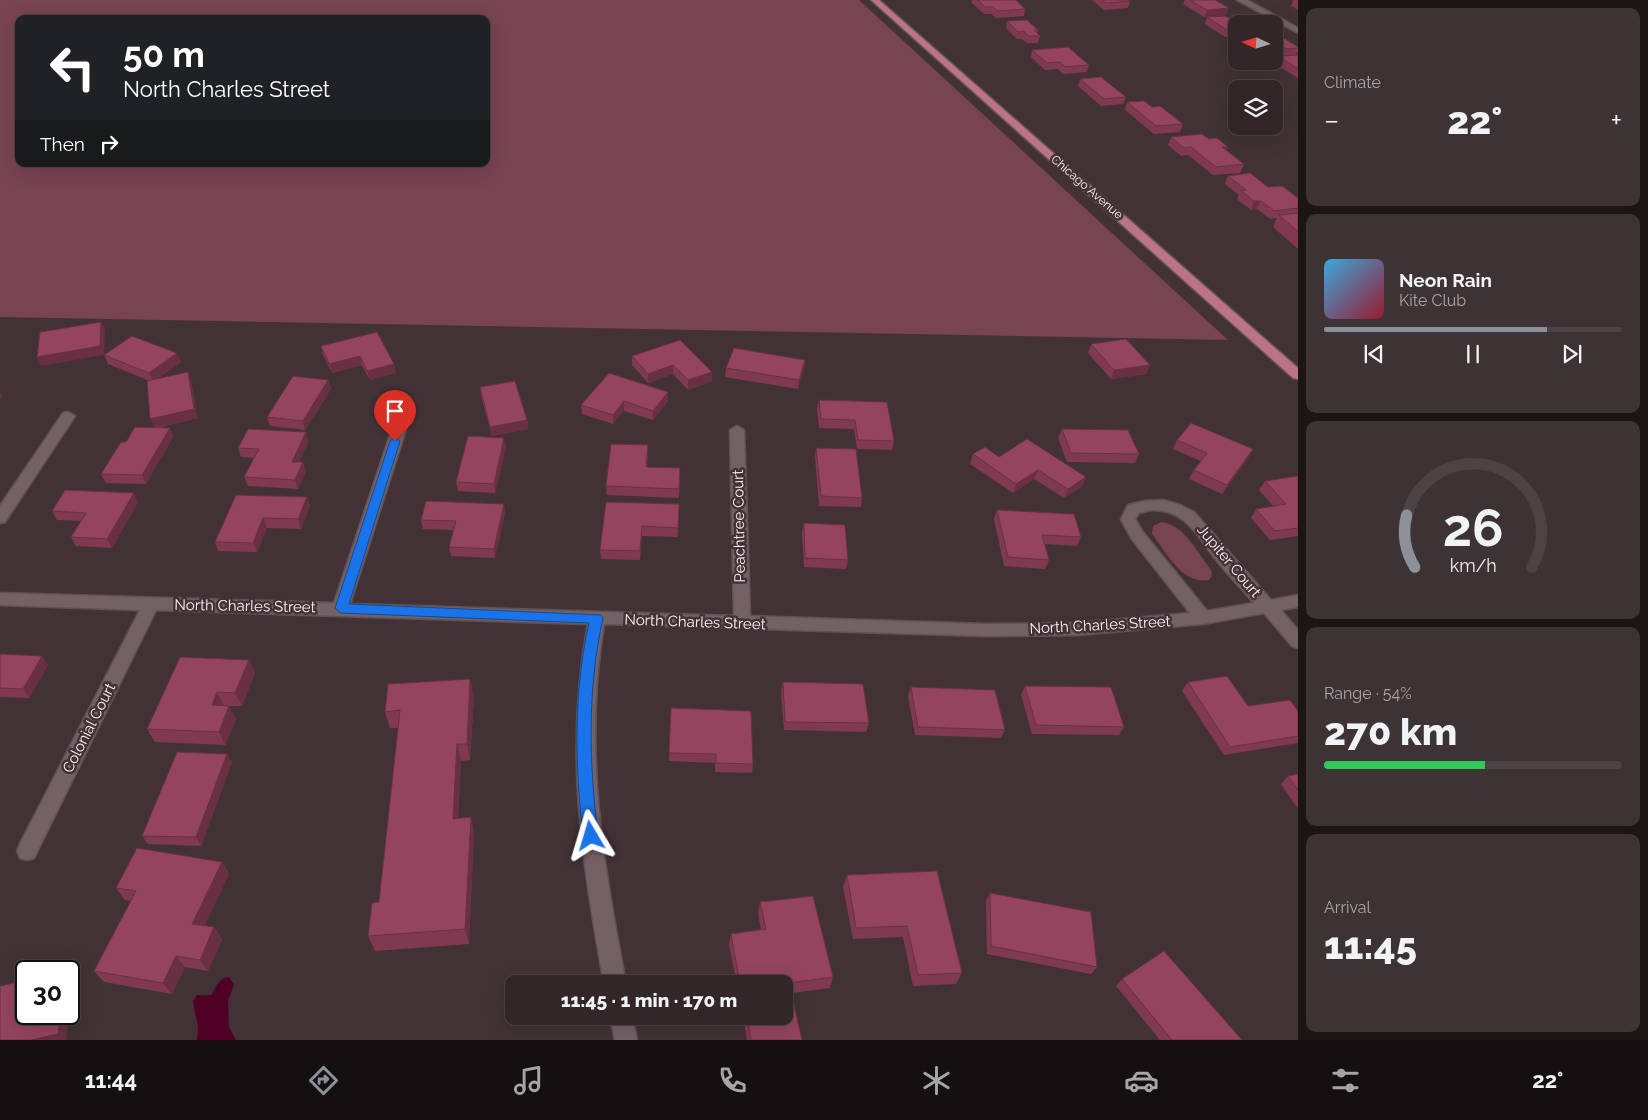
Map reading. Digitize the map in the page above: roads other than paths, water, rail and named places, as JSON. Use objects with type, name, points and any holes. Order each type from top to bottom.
[{"type":"main road","name":"Chicago Avenue","points":[[875,0],[1298,375]]},
{"type":"street","points":[[1241,0],[1298,30]]},
{"type":"street","points":[[0,518],[68,416]]},
{"type":"street","points":[[341,608],[401,423]]},
{"type":"street","name":"Peachtree Court","points":[[737,430],[742,623]]},
{"type":"street","name":"Jupiter Court","points":[[1203,618],[1136,534],[1128,519],[1133,509],[1146,505],[1162,505],[1180,511],[1195,520],[1223,558],[1298,641]]},
{"type":"street","name":"North Charles Street","points":[[0,599],[341,608],[984,630],[1077,629],[1203,618],[1298,601]]},
{"type":"street","name":"Colonial Court","points":[[27,851],[151,604]]},
{"type":"street","points":[[597,618],[589,652],[584,717],[585,791],[601,908],[613,975]]},
{"type":"street","points":[[623,1025],[626,1040]]}]
